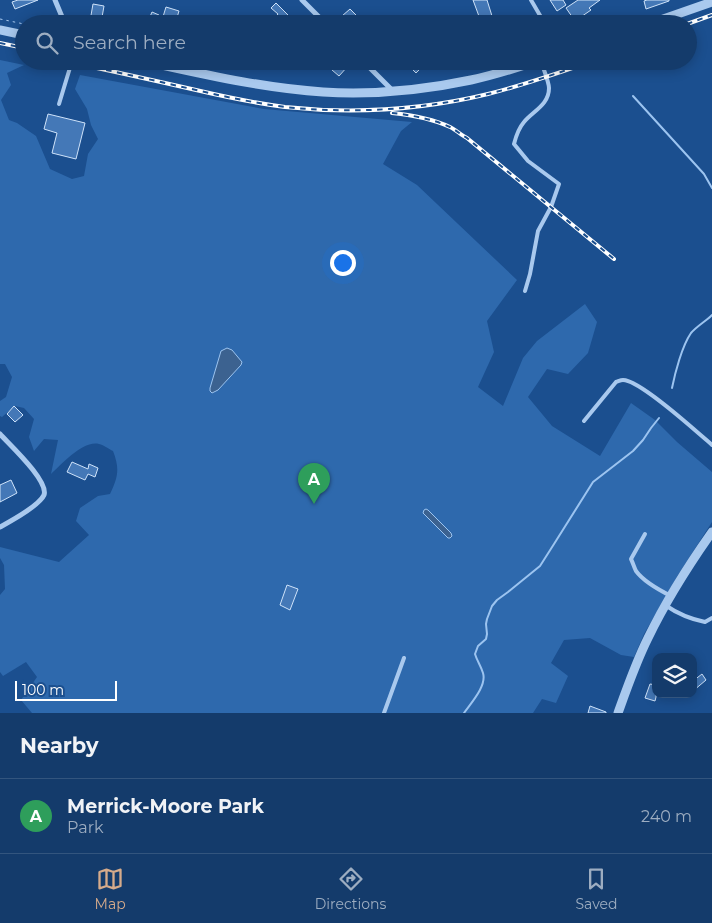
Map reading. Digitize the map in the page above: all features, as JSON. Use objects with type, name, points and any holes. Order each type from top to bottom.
[{"type":"street","points":[[55,0],[61,15]]},
{"type":"street","points":[[302,0],[317,15]]},
{"type":"street","points":[[675,15],[712,2]]},
{"type":"street","points":[[0,30],[15,33]]},
{"type":"street","points":[[186,70],[269,86],[324,92],[370,92],[438,86],[472,80],[508,70]]},
{"type":"street","points":[[372,70],[392,90]]},
{"type":"street","points":[[0,434],[36,473],[45,490],[40,501],[26,512],[0,527]]},
{"type":"street","points":[[618,713],[638,659],[665,605],[712,532]]},
{"type":"lane","points":[[531,0],[540,15]]},
{"type":"lane","points":[[59,104],[69,70]]},
{"type":"lane","points":[[525,291],[538,230],[551,207],[559,184],[528,161],[514,144],[520,128],[546,101],[549,84],[545,70]]},
{"type":"lane","points":[[584,421],[616,382],[622,380],[630,381],[644,390],[712,445]]},
{"type":"lane","points":[[646,534],[631,559],[636,571],[643,578],[671,596]]},
{"type":"lane","points":[[665,605],[693,620],[704,622],[712,618]]},
{"type":"lane","points":[[384,713],[404,658]]},
{"type":"path","points":[[0,19],[15,22]]},
{"type":"shaded area","points":[[0,60],[15,63],[15,69],[7,73],[11,85],[1,100],[9,120],[36,136],[50,169],[72,179],[84,176],[88,154],[98,139],[91,125],[87,109],[75,89],[80,75],[264,109],[412,122],[401,131],[383,164],[417,185],[517,280],[487,321],[494,352],[478,387],[503,406],[523,358],[537,341],[585,304],[597,322],[588,353],[568,374],[547,369],[528,397],[552,426],[600,456],[631,403],[655,420],[712,472],[712,522],[678,575],[644,634],[634,657],[621,655],[590,638],[564,640],[551,663],[568,676],[556,703],[542,699],[533,713],[32,713],[21,700],[37,677],[26,662],[3,676],[0,672],[0,595],[5,589],[4,565],[0,558],[0,547],[59,562],[89,535],[76,521],[80,508],[98,496],[110,494],[115,483],[117,463],[113,451],[101,445],[93,444],[73,454],[51,474],[58,440],[44,439],[34,451],[29,437],[34,419],[24,408],[15,406],[2,417],[0,416],[0,401],[6,397],[12,377],[5,364],[0,364]]},
{"type":"shaded area","points":[[227,348],[232,350],[242,362],[241,365],[218,390],[212,393],[210,388],[221,351]]},
{"type":"shaded area","points":[[426,509],[451,533],[452,536],[450,538],[423,513]]},
{"type":"building","points":[[18,0],[38,0],[15,9],[12,2]]},
{"type":"building","points":[[473,0],[487,0],[492,15],[479,15]]},
{"type":"building","points":[[550,0],[563,0],[566,5],[557,11]]},
{"type":"building","points":[[578,0],[600,0],[589,8],[591,10],[584,15],[571,15],[566,8]]},
{"type":"building","points":[[644,1],[669,1],[646,9]]},
{"type":"building","points":[[276,3],[288,15],[277,15],[271,8]]},
{"type":"building","points":[[93,4],[104,6],[102,15],[91,15]]},
{"type":"building","points":[[166,7],[179,11],[178,15],[164,15]]},
{"type":"building","points":[[350,9],[356,15],[343,15]]},
{"type":"building","points":[[332,70],[344,70],[339,76]]},
{"type":"building","points":[[48,114],[85,123],[76,159],[52,153],[57,133],[44,129]]},
{"type":"building","points":[[14,406],[23,415],[15,422],[7,414]]},
{"type":"building","points":[[72,462],[88,469],[89,464],[98,468],[95,477],[88,474],[85,480],[67,472]]},
{"type":"building","points":[[11,480],[17,493],[0,502],[0,485]]},
{"type":"building","points":[[287,585],[298,589],[290,610],[280,605]]},
{"type":"building","points":[[702,674],[706,680],[697,688],[697,678]]},
{"type":"building","points":[[650,684],[652,684],[652,698],[656,698],[655,701],[645,698]]},
{"type":"building","points":[[590,706],[606,712],[606,713],[588,713]]},
{"type":"waterway","points":[[633,96],[704,174],[712,188]]},
{"type":"waterway","points":[[672,388],[679,360],[688,338],[693,330],[712,315]]},
{"type":"waterway","points":[[464,713],[478,694],[483,683],[483,673],[475,654],[478,646],[486,639],[486,624],[492,606],[540,566],[593,482],[633,451],[659,418]]},
{"type":"railway","points":[[697,20],[712,15]]},
{"type":"railway","points":[[0,43],[15,46]]},
{"type":"railway","points":[[106,70],[263,104],[336,110],[387,109],[438,104],[515,87],[567,70]]},
{"type":"railway","points":[[392,113],[414,116],[443,124],[467,138],[614,259]]},
{"type":"place","name":"Merrick-Moore Park","points":[[314,504]]}]
